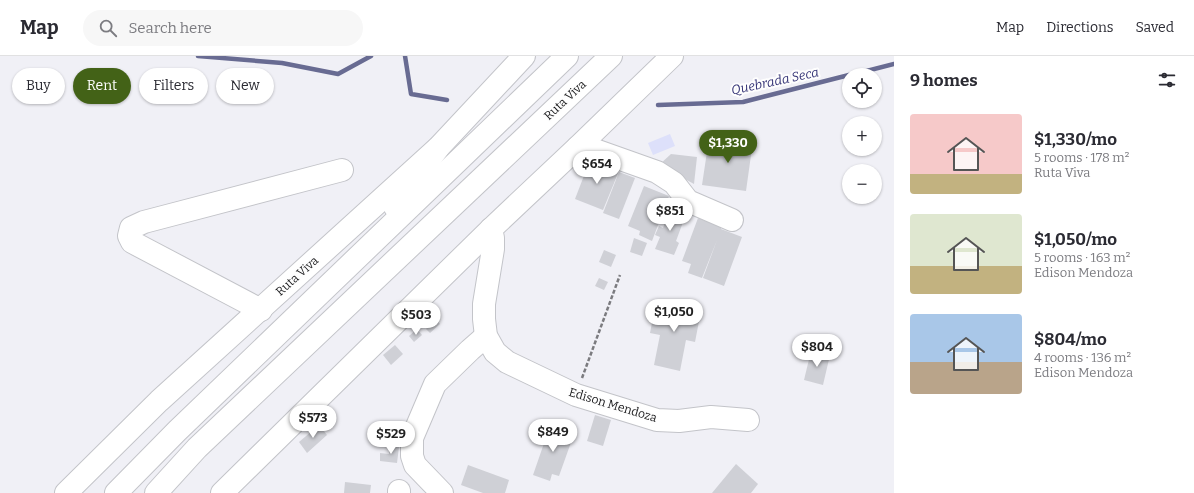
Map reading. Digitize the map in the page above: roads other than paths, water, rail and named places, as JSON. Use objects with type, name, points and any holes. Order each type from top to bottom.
[{"type":"main road","name":"Ruta Viva","points":[[66,493],[159,400],[438,148],[524,56]]},
{"type":"main road","points":[[116,493],[177,431],[567,56]]},
{"type":"main road","name":"Ruta Viva","points":[[156,493],[198,448],[611,56]]},
{"type":"main road","points":[[222,493],[490,228],[578,147],[672,56]]},
{"type":"main road","points":[[578,147],[595,150],[657,172],[674,183],[688,201],[732,220]]},
{"type":"main road","points":[[362,253],[438,148]]},
{"type":"main road","points":[[260,310],[132,242],[129,236],[131,228],[144,222],[342,170]]},
{"type":"main road","name":"Edison Mendoza","points":[[490,228],[493,238],[493,249],[484,304],[486,336],[495,352],[507,362],[576,395],[657,420],[680,421],[711,417],[748,420]]},
{"type":"main road","points":[[442,493],[415,465],[412,456],[412,438],[435,384],[486,336]]},
{"type":"waterway","name":"Quebrada Seca","points":[[198,56],[282,63],[338,74],[371,56]]},
{"type":"waterway","name":"Quebrada Seca","points":[[405,56],[411,94],[447,100]]},
{"type":"waterway","name":"Quebrada Seca","points":[[878,68],[894,64]]},
{"type":"waterway","name":"Quebrada Seca","points":[[658,105],[743,102],[842,77]]}]
